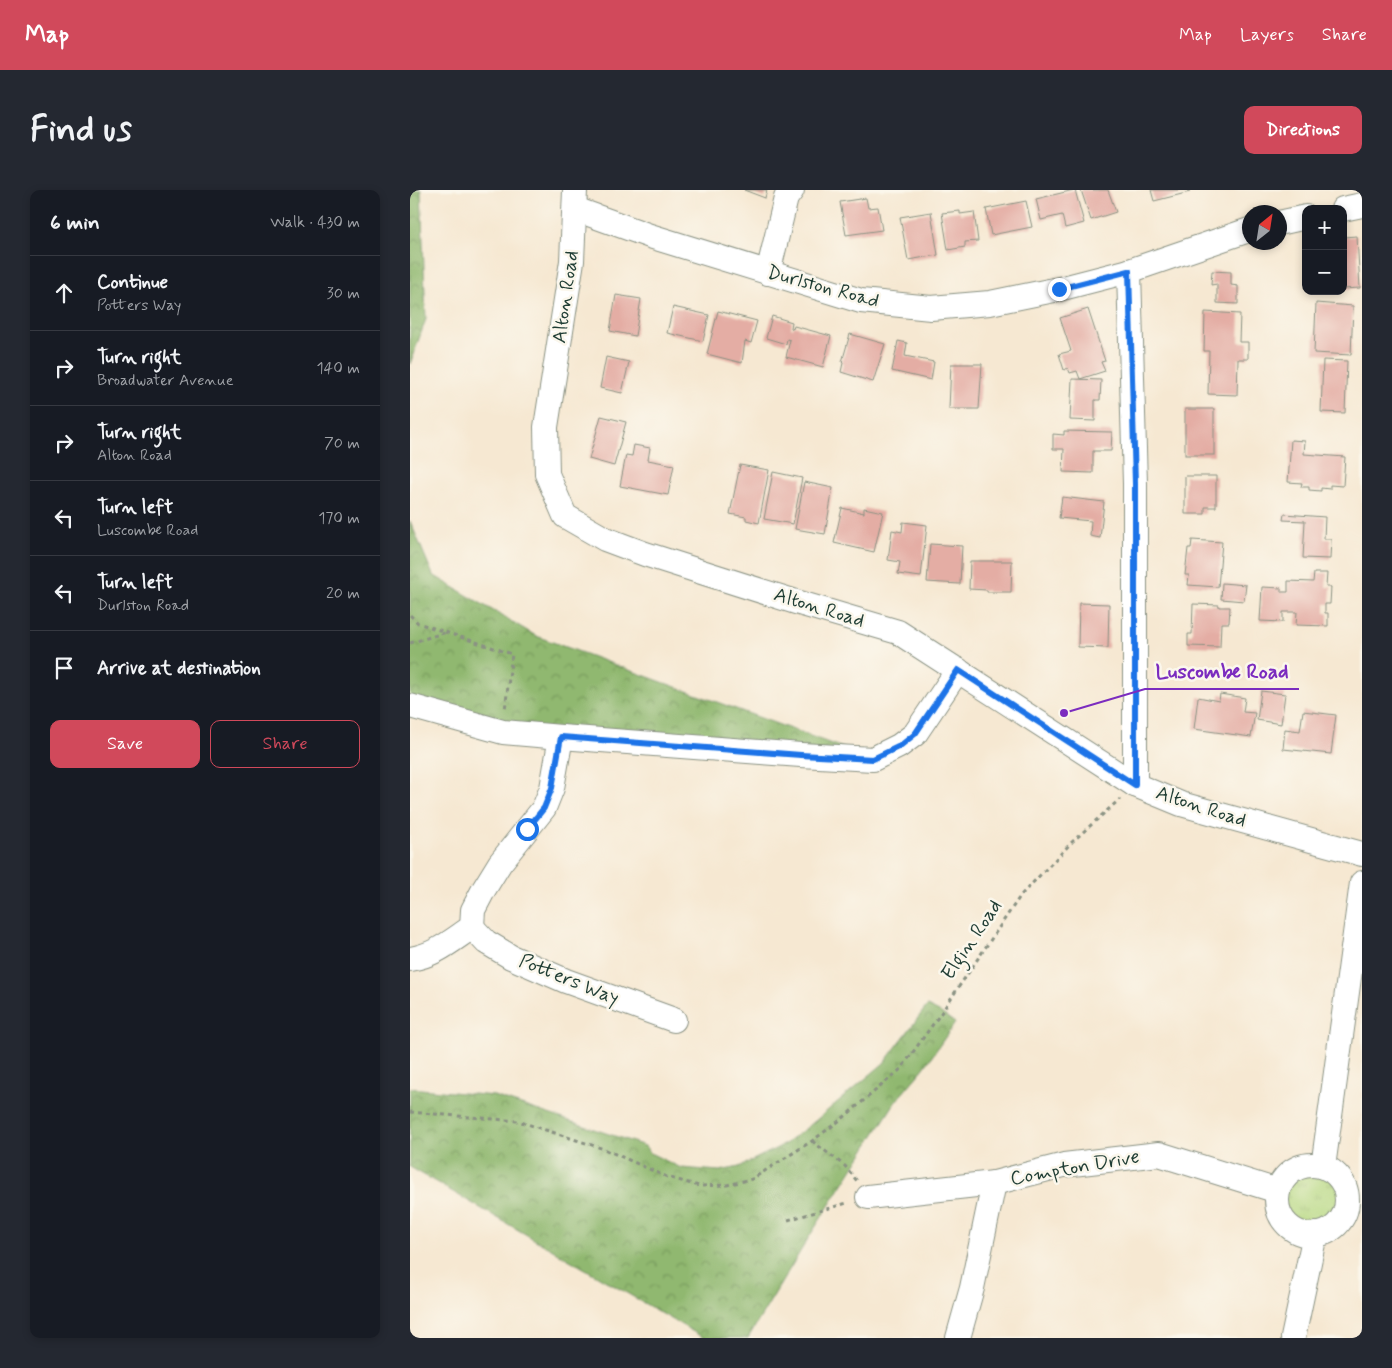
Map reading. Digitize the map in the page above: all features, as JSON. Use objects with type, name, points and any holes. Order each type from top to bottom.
[{"type":"street","points":[[768,273],[786,198],[792,190]]},
{"type":"street","name":"Durlston Road","points":[[575,200],[650,236],[768,273],[862,301],[931,308],[990,304],[1059,289],[1129,271],[1242,233]]},
{"type":"street","name":"Alton Road","points":[[575,200],[572,261],[546,427],[547,474],[565,516],[605,539],[645,554],[898,632],[1135,785],[1182,804],[1362,854]]},
{"type":"street","points":[[1347,208],[1362,205]]},
{"type":"street","points":[[1287,221],[1302,218]]},
{"type":"street","points":[[1129,271],[1135,484],[1135,785]]},
{"type":"street","points":[[410,706],[502,732],[873,759],[900,746],[915,734],[958,670]]},
{"type":"street","points":[[410,959],[436,952],[472,927],[473,910],[484,889],[500,863],[544,808],[552,788],[561,737]]},
{"type":"street","points":[[1323,1167],[1362,884]]},
{"type":"street","name":"Potters Way","points":[[472,927],[486,942],[511,957],[566,980],[674,1020]]},
{"type":"street","name":"Compton Drive","points":[[868,1197],[994,1183],[1064,1166],[1159,1154],[1278,1191]]},
{"type":"street","points":[[1304,1165],[1317,1165],[1334,1172],[1341,1179],[1346,1190],[1347,1202],[1354,1214],[1339,1222],[1330,1230],[1316,1234],[1304,1234],[1292,1229],[1283,1220],[1278,1209],[1278,1191],[1284,1179],[1293,1170],[1304,1165]]},
{"type":"street","points":[[958,1338],[972,1288],[994,1183]]},
{"type":"street","points":[[1293,1338],[1316,1234]]},
{"type":"path","points":[[410,615],[418,623],[512,654],[502,732]]},
{"type":"path","points":[[410,643],[448,632]]},
{"type":"path","name":"Elgin Road","points":[[410,1112],[518,1121],[604,1149],[667,1177],[699,1186],[727,1185],[752,1179],[812,1141],[901,1069],[1021,895],[1072,842],[1135,785]]},
{"type":"path","points":[[788,1220],[868,1197],[845,1166],[812,1141]]},
{"type":"green space","points":[[410,190],[421,190],[426,319],[410,364]]},
{"type":"green space","points":[[410,521],[433,575],[536,636],[873,759],[561,737],[410,706]]},
{"type":"green space","points":[[927,1006],[955,1023],[924,1068],[896,1101],[809,1237],[748,1338],[704,1338],[410,1167],[410,1088],[494,1096],[645,1146],[650,1153],[681,1168],[720,1171],[739,1167],[785,1144],[884,1063]]},
{"type":"green space","points":[[1312,1165],[1325,1168],[1337,1175],[1344,1187],[1347,1200],[1344,1213],[1337,1225],[1325,1232],[1312,1235],[1299,1232],[1287,1225],[1280,1213],[1277,1200],[1280,1187],[1287,1175],[1299,1168]]},
{"type":"building","points":[[744,190],[767,190],[765,198]]},
{"type":"building","points":[[1075,190],[1084,223],[1065,228],[1062,215],[1041,220],[1036,199]]},
{"type":"building","points":[[1081,190],[1108,190],[1116,212],[1091,220]]},
{"type":"building","points":[[1151,190],[1189,190],[1190,192],[1154,201]]},
{"type":"building","points":[[866,198],[868,208],[878,207],[882,230],[846,235],[840,202]]},
{"type":"building","points":[[1026,201],[1032,227],[991,235],[986,209]]},
{"type":"building","points":[[960,211],[960,214],[974,212],[978,241],[965,242],[965,247],[948,250],[942,213]]},
{"type":"building","points":[[931,212],[938,255],[908,260],[900,217]]},
{"type":"building","points":[[1357,236],[1360,288],[1347,289],[1347,237]]},
{"type":"building","points":[[1212,271],[1231,272],[1231,285],[1238,286],[1238,304],[1217,303],[1217,284],[1211,285]]},
{"type":"building","points":[[616,295],[641,299],[635,336],[610,331]]},
{"type":"building","points":[[1316,303],[1353,306],[1351,355],[1314,353]]},
{"type":"building","points":[[673,307],[709,315],[703,341],[667,333]]},
{"type":"building","points":[[1088,309],[1105,361],[1101,362],[1105,371],[1080,379],[1077,371],[1070,373],[1068,368],[1064,370],[1059,354],[1071,351],[1060,318]]},
{"type":"building","points":[[718,311],[757,321],[751,343],[745,341],[742,363],[707,354]]},
{"type":"building","points":[[1205,312],[1240,314],[1239,342],[1248,342],[1248,359],[1238,359],[1237,395],[1208,394],[1209,351],[1204,351]]},
{"type":"building","points":[[772,316],[792,322],[791,328],[793,329],[794,326],[831,336],[823,367],[786,357],[790,340],[787,339],[786,344],[766,338]]},
{"type":"building","points":[[850,334],[885,344],[873,382],[841,372]]},
{"type":"building","points":[[898,341],[907,343],[905,356],[934,362],[931,380],[892,371]]},
{"type":"building","points":[[606,357],[629,362],[622,393],[600,388]]},
{"type":"building","points":[[1323,360],[1347,361],[1345,413],[1321,412]]},
{"type":"building","points":[[951,364],[982,364],[979,409],[949,409]]},
{"type":"building","points":[[1072,379],[1101,380],[1100,400],[1095,400],[1095,421],[1070,420]]},
{"type":"building","points":[[1185,409],[1214,409],[1214,455],[1185,455]]},
{"type":"building","points":[[601,416],[626,422],[614,466],[589,459]]},
{"type":"building","points":[[1064,431],[1112,432],[1111,451],[1093,451],[1093,473],[1063,472],[1064,449],[1053,449],[1053,434],[1064,435]]},
{"type":"building","points":[[1291,440],[1305,441],[1304,454],[1345,457],[1343,486],[1330,485],[1330,489],[1321,488],[1321,491],[1309,490],[1309,487],[1301,487],[1302,483],[1288,482]]},
{"type":"building","points":[[634,445],[650,448],[648,460],[674,465],[668,495],[620,486],[626,455],[632,456]]},
{"type":"building","points":[[740,465],[769,470],[759,523],[746,520],[746,517],[730,514]]},
{"type":"building","points":[[773,472],[802,478],[793,524],[764,519]]},
{"type":"building","points":[[1185,476],[1216,476],[1216,507],[1205,507],[1205,514],[1185,514]]},
{"type":"building","points":[[804,482],[833,488],[825,534],[795,529]]},
{"type":"building","points":[[1062,497],[1104,502],[1100,538],[1090,536],[1091,521],[1059,518]]},
{"type":"building","points":[[842,508],[864,513],[864,508],[883,512],[874,552],[834,543]]},
{"type":"building","points":[[1284,514],[1325,517],[1324,539],[1331,539],[1330,559],[1303,558],[1305,521],[1283,520]]},
{"type":"building","points":[[903,522],[927,525],[921,577],[898,574],[900,562],[888,560],[892,530],[902,532]]},
{"type":"building","points":[[1192,540],[1222,542],[1218,587],[1188,585],[1189,575],[1185,575],[1188,548],[1191,548]]},
{"type":"building","points":[[930,544],[962,546],[960,584],[927,582]]},
{"type":"building","points":[[970,561],[1012,561],[1011,592],[987,592],[987,590],[969,589]]},
{"type":"building","points":[[1314,573],[1327,573],[1326,587],[1331,587],[1330,604],[1325,604],[1325,613],[1328,613],[1328,626],[1296,625],[1297,612],[1283,612],[1283,622],[1260,621],[1262,587],[1281,588],[1281,592],[1288,592],[1288,581],[1313,582]]},
{"type":"building","points":[[1222,583],[1246,585],[1244,601],[1221,599]]},
{"type":"building","points":[[1079,603],[1109,604],[1108,648],[1078,647]]},
{"type":"building","points":[[1193,604],[1230,607],[1229,623],[1221,623],[1220,647],[1188,646],[1188,634],[1192,634]]},
{"type":"building","points":[[1261,691],[1285,694],[1281,724],[1257,720]]},
{"type":"building","points":[[1220,694],[1245,698],[1243,712],[1255,713],[1251,737],[1194,729],[1198,697],[1219,701]]},
{"type":"building","points":[[1303,711],[1336,715],[1331,754],[1283,749],[1285,729],[1300,731]]},
{"type":"place","name":"Luscombe Road","points":[[1064,713]]},
{"type":"route","points":[[527,829],[544,808],[552,788],[561,737],[873,759],[900,746],[915,734],[958,670],[1135,785],[1135,484],[1129,271],[1059,289]]}]
